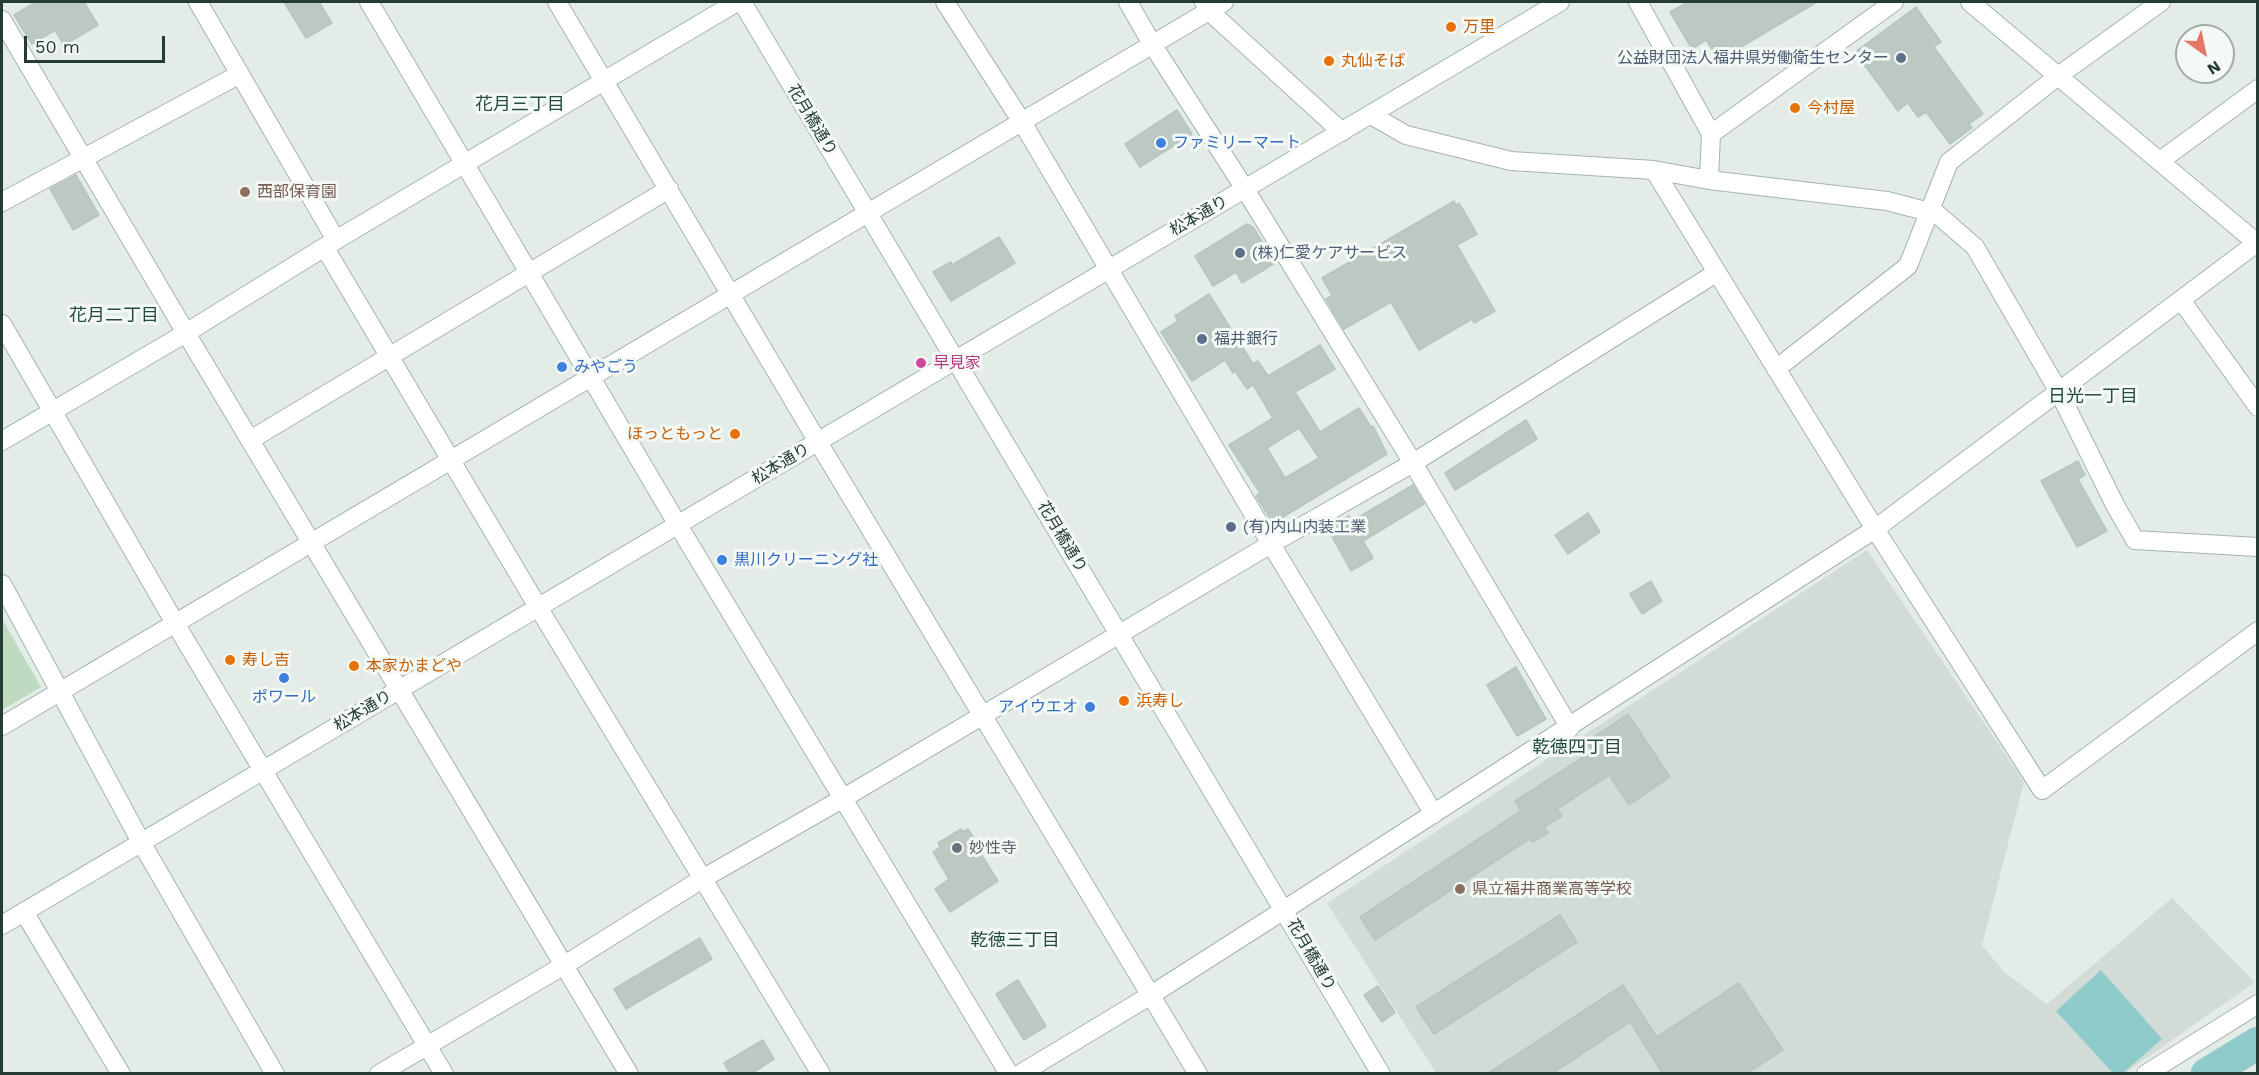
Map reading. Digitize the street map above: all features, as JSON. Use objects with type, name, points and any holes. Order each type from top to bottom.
[{"type":"street","points":[[198,2],[240,74],[389,357],[821,1074]]},
{"type":"street","points":[[369,2],[678,525],[1009,1074]]},
{"type":"street","points":[[557,2],[1197,1074]]},
{"type":"street","points":[[2,441],[737,2]]},
{"type":"street","name":"花月橋通り","points":[[742,2],[1381,1074]]},
{"type":"street","points":[[945,2],[1022,122],[1271,544],[1434,814]]},
{"type":"street","points":[[1128,2],[1413,463],[1570,728]]},
{"type":"street","name":"松本通り","points":[[2,925],[955,361],[1108,267],[1245,189],[1560,2]]},
{"type":"street","points":[[1638,2],[1711,134],[1709,180]]},
{"type":"street","points":[[1711,134],[1894,2]]},
{"type":"street","points":[[1020,1074],[1151,995],[1570,728],[1875,529],[2257,243],[1970,2]]},
{"type":"street","points":[[1776,369],[1908,267],[1949,162],[2058,76],[2161,2]]},
{"type":"street","points":[[2,726],[868,214],[1152,44],[1212,4],[1342,132]]},
{"type":"street","points":[[2,20],[628,1074]]},
{"type":"street","points":[[2,202],[240,74]]},
{"type":"street","points":[[2160,161],[2258,89]]},
{"type":"street","points":[[1371,115],[1406,135],[1511,161],[1654,171],[1709,180],[1887,201],[1937,214],[1975,247],[2060,392],[2115,505],[2135,540],[2258,547]]},
{"type":"street","points":[[1654,171],[1875,529],[2042,790],[2258,631]]},
{"type":"street","points":[[250,440],[669,189]]},
{"type":"street","points":[[380,1074],[563,966],[702,879],[1413,463],[1716,273]]},
{"type":"street","points":[[2181,300],[2258,407]]},
{"type":"street","points":[[2,324],[175,623],[444,1074]]},
{"type":"street","points":[[2,584],[141,842],[275,1074]]},
{"type":"street","points":[[24,912],[121,1074]]},
{"type":"street","points":[[2146,1074],[2258,1004]]},
{"type":"shaded area","points":[[1867,550],[2024,782],[1982,945],[2004,972],[2047,1004],[2172,898],[2255,982],[2125,1073],[1436,1073],[1327,903]]},
{"type":"green space","points":[[2,619],[41,687],[2,710]]},
{"type":"water","points":[[2101,970],[2162,1039],[2123,1073],[2113,1073],[2056,1011]]},
{"type":"building","points":[[36,2],[84,2],[98,25],[64,45],[55,30],[32,44],[14,15]]},
{"type":"building","points":[[284,2],[319,2],[332,23],[306,38]]},
{"type":"building","points":[[1688,2],[1817,2],[1719,60],[1706,40],[1692,49],[1670,12]]},
{"type":"building","points":[[1916,7],[1941,42],[1934,47],[1983,114],[1969,124],[1972,128],[1950,144],[1926,112],[1918,117],[1908,103],[1898,111],[1855,52]]},
{"type":"building","points":[[1177,110],[1192,134],[1140,167],[1125,144]]},
{"type":"building","points":[[76,175],[99,215],[73,230],[50,189]]},
{"type":"building","points":[[1454,201],[1456,205],[1459,203],[1477,234],[1457,245],[1495,311],[1474,323],[1472,319],[1419,350],[1391,302],[1344,329],[1326,299],[1332,295],[1322,278]]},
{"type":"building","points":[[1247,224],[1253,227],[1275,263],[1242,283],[1236,272],[1213,286],[1195,256]]},
{"type":"building","points":[[999,237],[1015,263],[951,301],[933,272],[951,262],[952,265]]},
{"type":"building","points":[[1209,294],[1253,364],[1258,361],[1268,376],[1320,345],[1335,369],[1295,392],[1320,432],[1359,408],[1371,427],[1373,426],[1387,454],[1273,523],[1256,496],[1260,493],[1229,445],[1273,418],[1253,385],[1247,389],[1225,360],[1192,381],[1161,332],[1178,321],[1175,316]],"holes":[[[1299,428],[1319,458],[1285,478],[1267,448]]]},
{"type":"building","points":[[1526,420],[1537,439],[1455,490],[1445,473]]},
{"type":"building","points":[[2078,461],[2085,475],[2078,479],[2107,531],[2077,547],[2041,481]]},
{"type":"building","points":[[1413,485],[1424,504],[1363,541],[1373,558],[1351,571],[1327,528],[1349,516],[1352,521]]},
{"type":"building","points":[[1588,513],[1600,532],[1568,554],[1555,535]]},
{"type":"building","points":[[1651,581],[1662,601],[1642,614],[1630,594]]},
{"type":"building","points":[[1516,667],[1546,719],[1517,736],[1487,685]]},
{"type":"building","points":[[1628,714],[1670,777],[1629,805],[1609,775],[1557,809],[1562,816],[1544,827],[1548,833],[1532,842],[1529,839],[1375,940],[1360,917],[1521,811],[1515,801],[1593,751],[1586,742]]},
{"type":"building","points":[[961,829],[963,832],[968,829],[998,881],[950,912],[935,889],[949,879],[933,852],[940,847],[938,843]]},
{"type":"building","points":[[1560,915],[1577,942],[1434,1034],[1416,1007]]},
{"type":"building","points":[[700,938],[712,959],[626,1009],[614,989]]},
{"type":"building","points":[[1018,980],[1046,1026],[1024,1040],[996,994]]},
{"type":"building","points":[[1739,983],[1783,1050],[1746,1074],[1663,1074],[1630,1022],[1552,1074],[1487,1074],[1623,985],[1657,1037]]},
{"type":"building","points":[[1378,986],[1395,1013],[1382,1022],[1364,995]]},
{"type":"building","points":[[763,1040],[774,1059],[751,1074],[730,1074],[724,1063]]},
{"type":"waterway","points":[[2207,1074],[2258,1043]]},
{"type":"place","name":"万里","points":[[1451,27]]},
{"type":"place","name":"公益財団法人福井県労働衛生センター","points":[[1901,58]]},
{"type":"place","name":"丸仙そば","points":[[1329,61]]},
{"type":"place","name":"今村屋","points":[[1795,108]]},
{"type":"place","name":"ファミリーマート","points":[[1161,143]]},
{"type":"place","name":"西部保育園","points":[[245,192]]},
{"type":"place","name":"(株)仁愛ケアサービス","points":[[1240,253]]},
{"type":"place","name":"福井銀行","points":[[1202,339]]},
{"type":"place","name":"早見家","points":[[921,363]]},
{"type":"place","name":"みやごう","points":[[562,367]]},
{"type":"place","name":"ほっともっと","points":[[735,434]]},
{"type":"place","name":"(有)内山内装工業","points":[[1231,527]]},
{"type":"place","name":"黒川クリーニング社","points":[[722,560]]},
{"type":"place","name":"寿し吉","points":[[230,660]]},
{"type":"place","name":"本家かまどや","points":[[354,666]]},
{"type":"place","name":"ポワール","points":[[284,678]]},
{"type":"place","name":"浜寿し","points":[[1124,701]]},
{"type":"place","name":"アイウエオ","points":[[1090,707]]},
{"type":"place","name":"妙性寺","points":[[957,848]]},
{"type":"place","name":"県立福井商業高等学校","points":[[1460,889]]},
{"type":"district","name":"花月三丁目","points":[[520,105]]},
{"type":"district","name":"花月二丁目","points":[[114,316]]},
{"type":"district","name":"日光一丁目","points":[[2093,397]]},
{"type":"district","name":"乾徳四丁目","points":[[1577,748]]},
{"type":"district","name":"乾徳三丁目","points":[[1015,941]]}]
